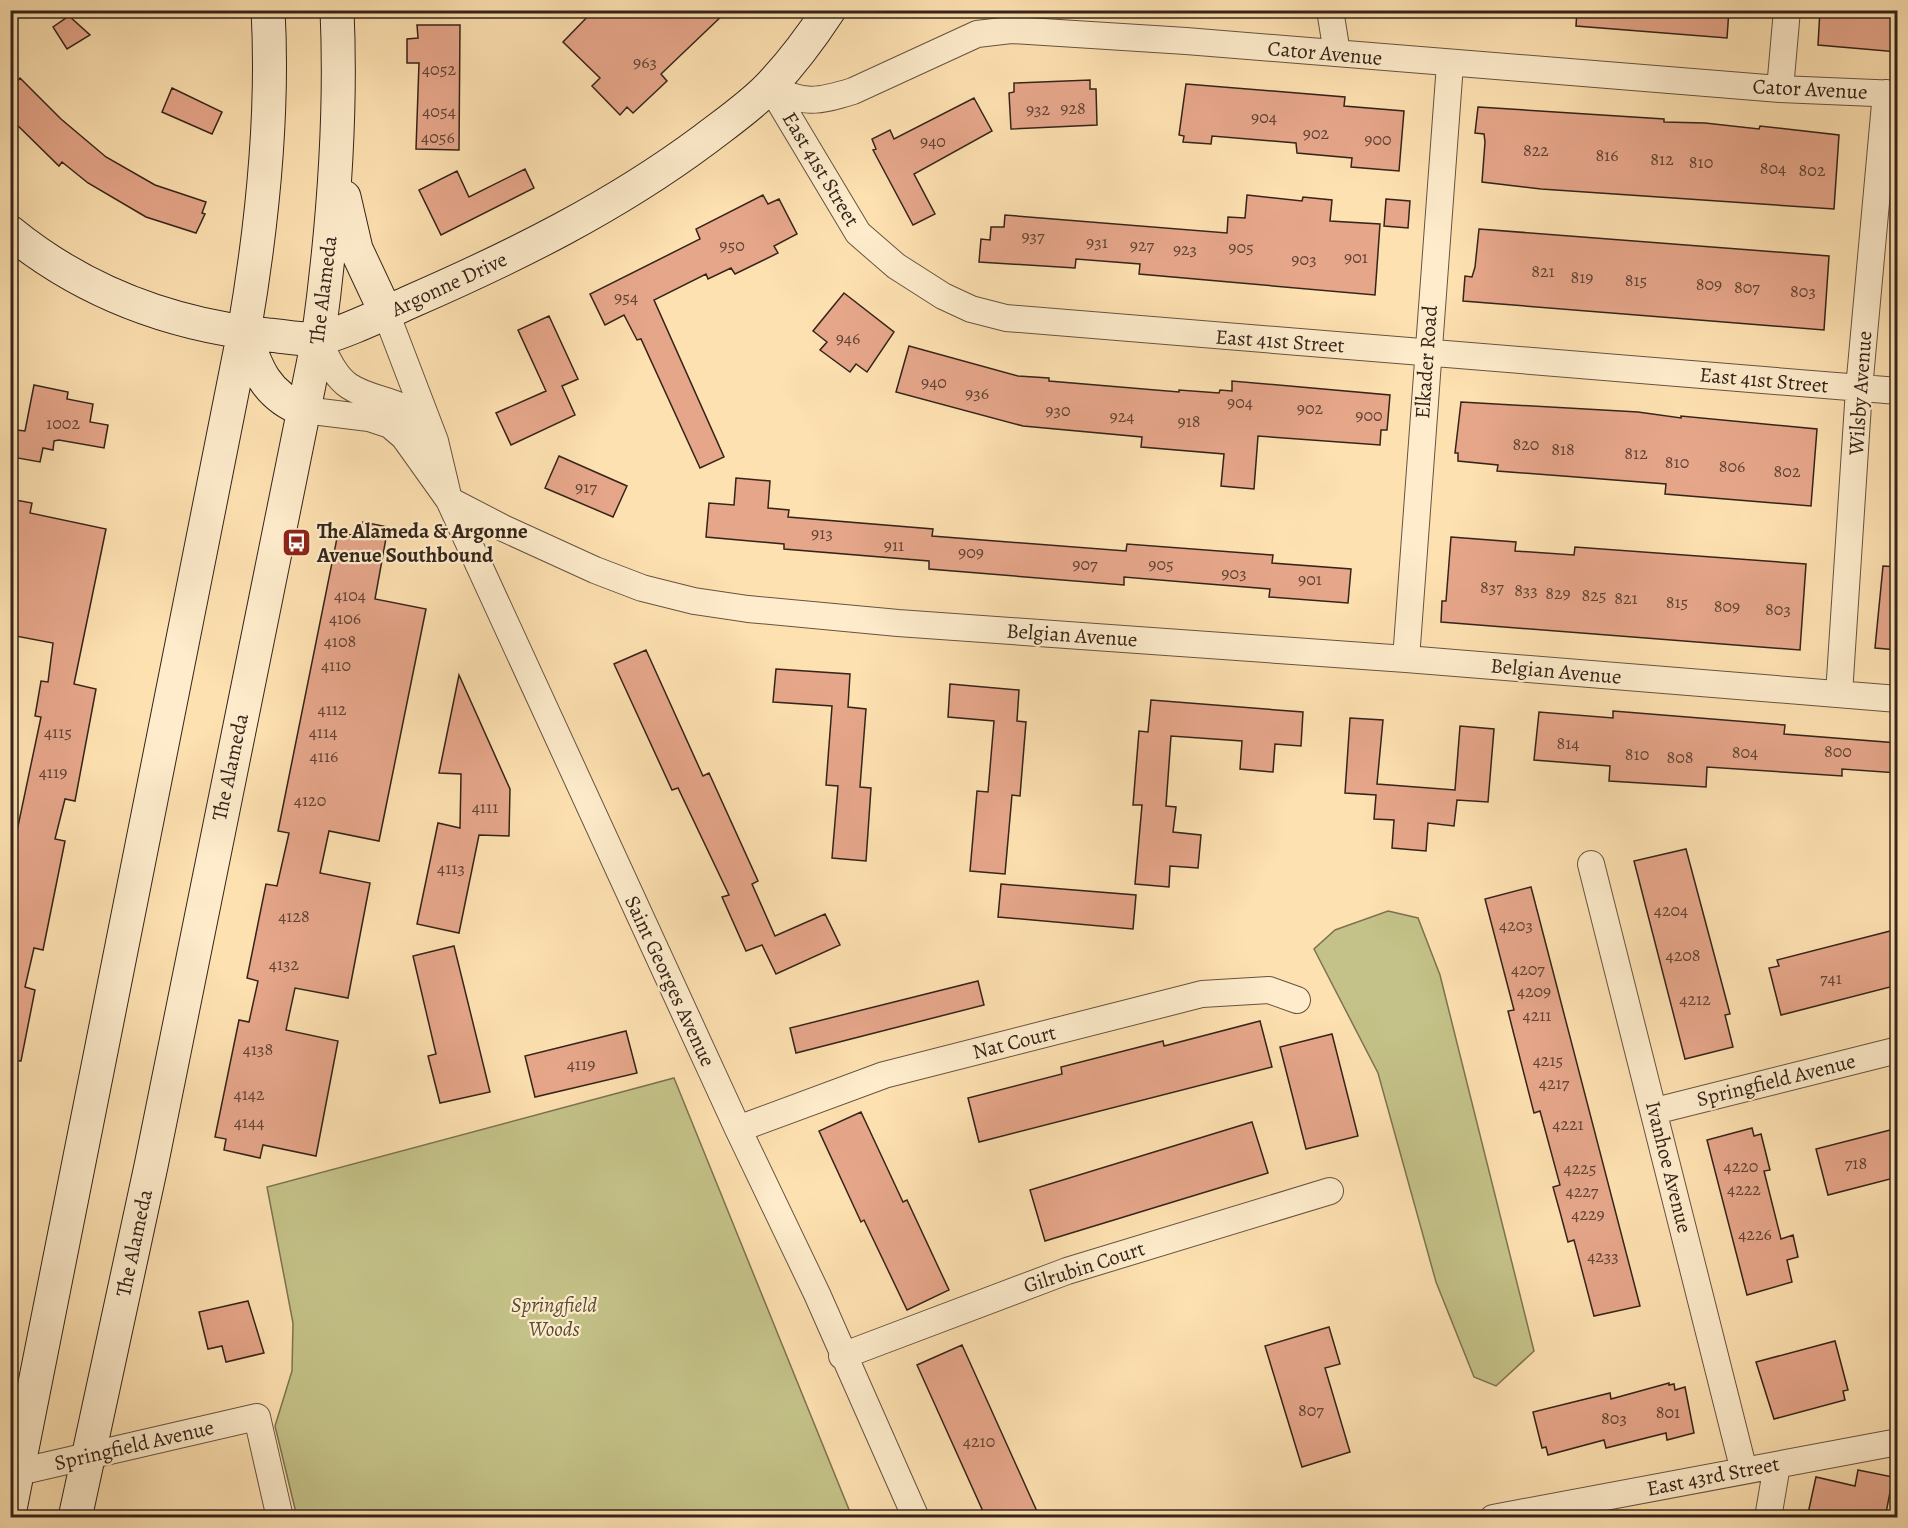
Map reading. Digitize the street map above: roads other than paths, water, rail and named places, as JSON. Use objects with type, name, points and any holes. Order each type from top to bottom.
[{"type":"main road","points":[[10,1509],[14,1473],[244,332],[265,158],[270,71],[268,10]]},
{"type":"main road","name":"The Alameda","points":[[75,1518],[151,1166],[318,340],[330,238],[336,153],[339,55],[337,10]]},
{"type":"main road","name":"Argonne Drive","points":[[10,232],[60,268],[122,300],[189,322],[244,332],[318,340],[386,313],[500,261],[606,206],[675,161],[770,86],[829,10]]},
{"type":"main road","points":[[336,153],[356,249],[386,313]]},
{"type":"main road","points":[[244,332],[257,371],[269,388],[278,397],[304,410]]},
{"type":"street","points":[[1329,10],[1337,53]]},
{"type":"street","points":[[1780,89],[1787,10]]},
{"type":"street","name":"Cator Avenue","points":[[770,86],[791,98],[814,101],[832,97],[853,91],[978,34],[1011,30],[1337,53],[1450,64],[1780,89],[1892,93]]},
{"type":"street","name":"Elkader Road","points":[[1406,659],[1450,64]]},
{"type":"street","name":"East 41st Street","points":[[770,86],[858,233],[906,273],[943,296],[970,309],[1006,318],[1052,324],[1898,391]]},
{"type":"street","name":"Wilsby Avenue","points":[[1839,694],[1859,388],[1892,93]]},
{"type":"street","name":"Saint Georges Avenue","points":[[386,313],[435,441],[449,500],[738,1129],[817,1294],[842,1356],[916,1518]]},
{"type":"street","name":"Saint Georges Avenue","points":[[318,340],[338,376],[348,385],[408,409],[435,441]]},
{"type":"street","name":"Belgian Avenue","points":[[304,410],[369,418],[390,425],[411,445],[449,500],[502,528],[596,570],[642,588],[694,601],[748,609],[886,622],[1406,659],[1898,699]]},
{"type":"street","name":"Ivanhoe Avenue","points":[[1592,864],[1744,1471]]},
{"type":"street","name":"Nat Court","points":[[738,1129],[884,1075],[1202,994],[1269,990],[1297,1000]]},
{"type":"street","name":"Springfield Avenue","points":[[1655,1111],[1898,1050]]},
{"type":"street","name":"Gilrubin Court","points":[[842,1356],[1067,1271],[1330,1191]]},
{"type":"street","name":"Springfield Avenue","points":[[14,1473],[257,1417],[280,1518]]},
{"type":"street","name":"East 43rd Street","points":[[1493,1518],[1898,1442]]},
{"type":"street","points":[[1768,1518],[1777,1464]]},
{"type":"place","name":"The Alameda & Argonne Avenue Southbound","points":[[296,543]]},
{"type":"park label","name":"Springfield Woods","points":[[554,1317]]}]
